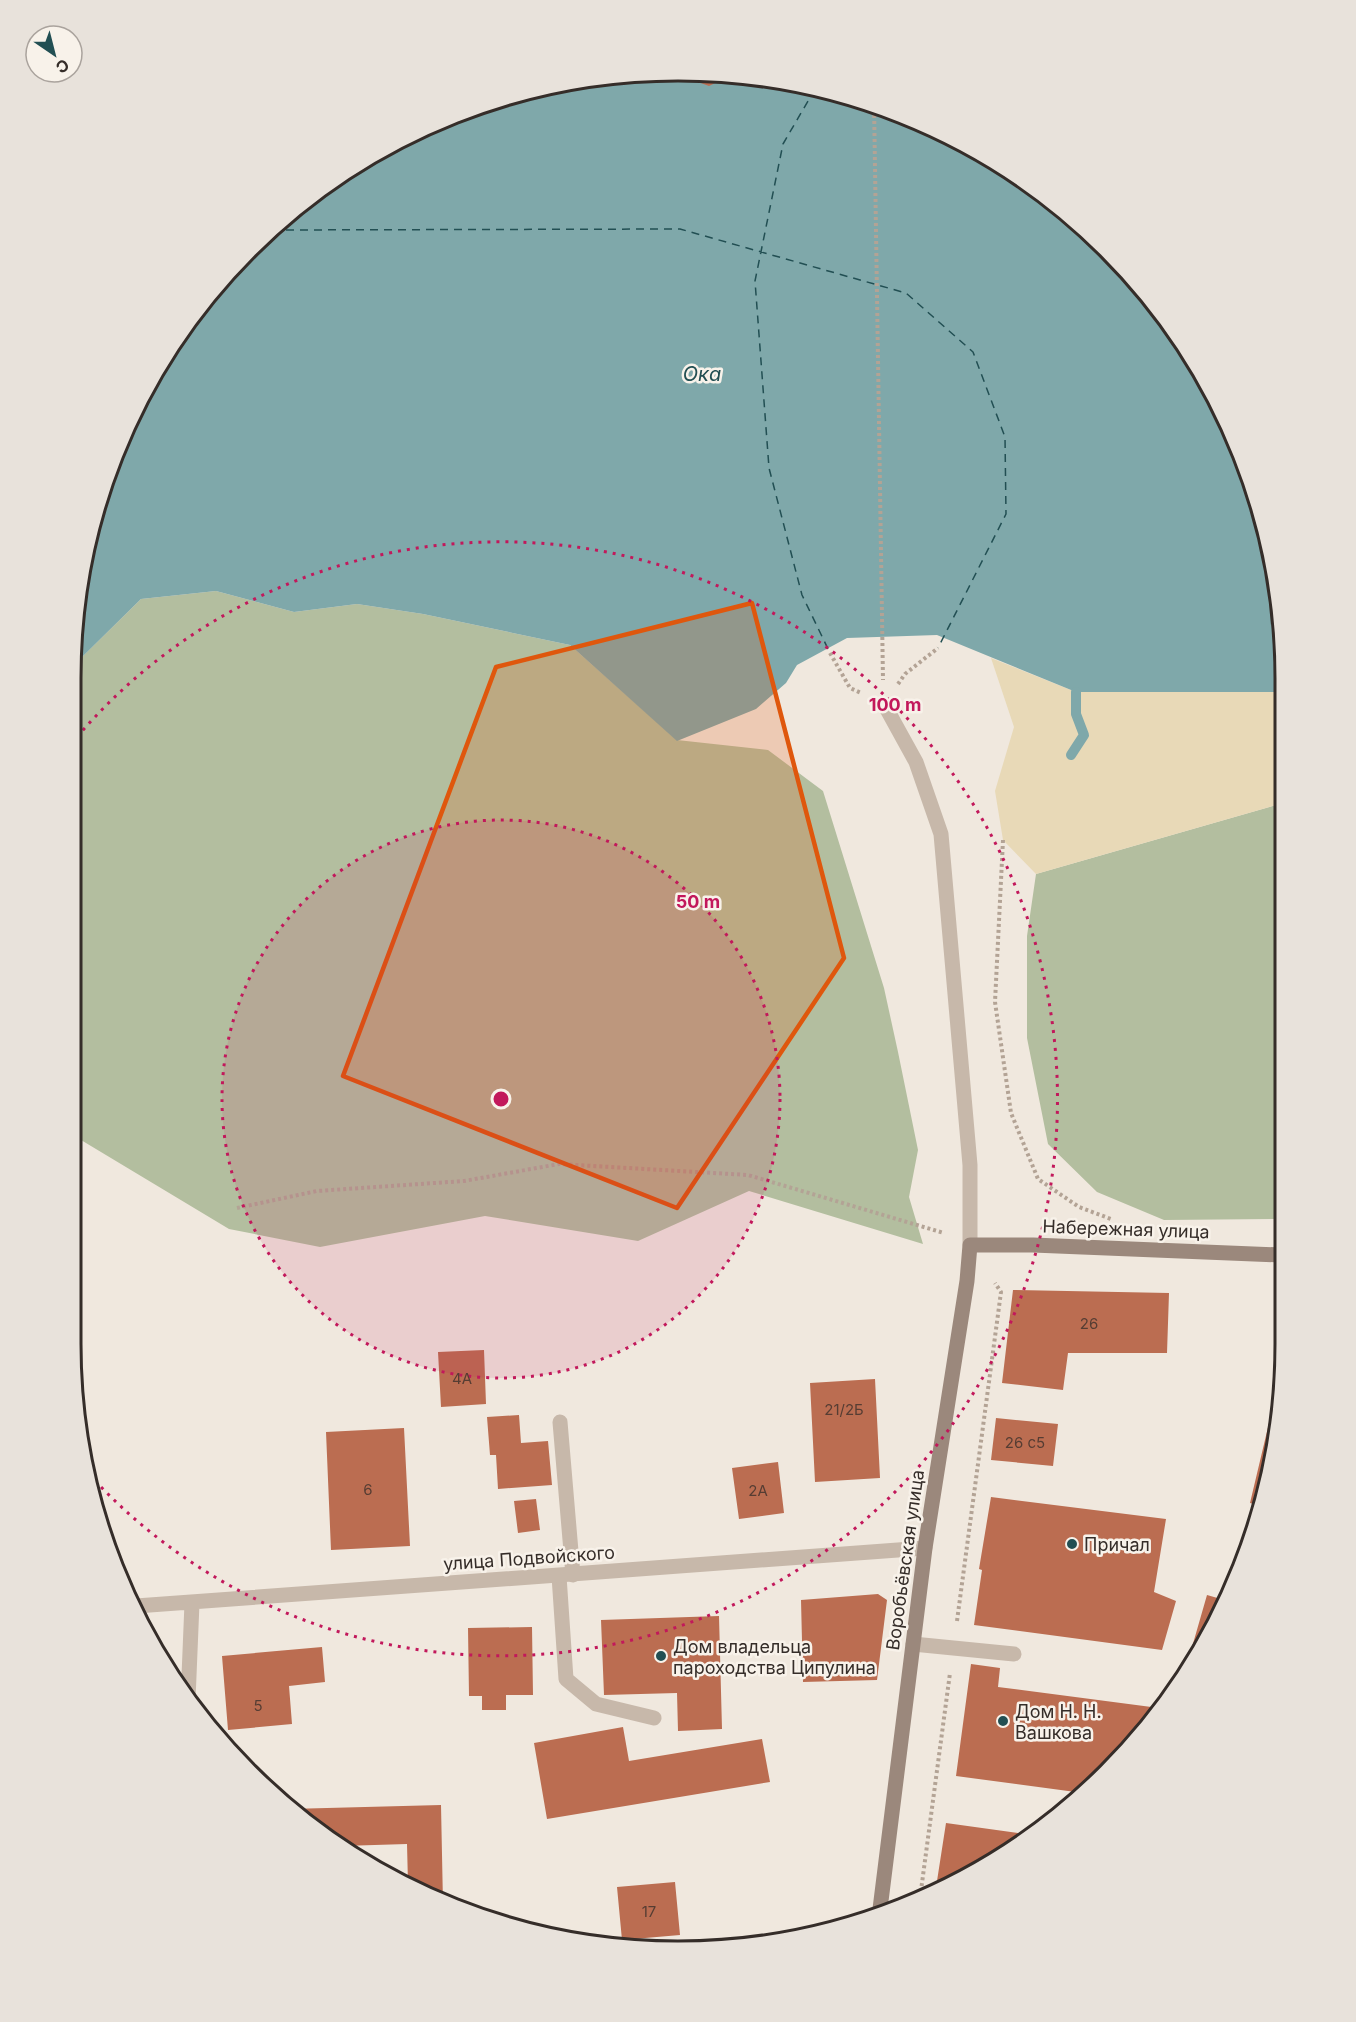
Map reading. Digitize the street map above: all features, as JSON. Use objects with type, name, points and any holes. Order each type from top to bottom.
[{"type":"street","points":[[884,704],[916,762],[941,834],[970,1165],[970,1245]]},
{"type":"street","name":"Набережная улица","points":[[970,1245],[1034,1245],[1275,1255]]},
{"type":"street","name":"Воробьёвская улица","points":[[880,1905],[925,1548],[967,1281],[970,1245]]},
{"type":"street","points":[[560,1422],[566,1575],[566,1679],[596,1704],[654,1718]]},
{"type":"street","name":"улица Подвойского","points":[[142,1606],[925,1548]]},
{"type":"street","points":[[189,1685],[192,1603]]},
{"type":"street","points":[[913,1644],[1014,1654]]},
{"type":"path","points":[[874,115],[884,704]]},
{"type":"path","points":[[884,704],[905,674],[938,648]]},
{"type":"path","points":[[830,653],[850,688],[884,704]]},
{"type":"path","points":[[1003,840],[996,1002],[1011,1113],[1038,1179],[1079,1207],[1112,1220]]},
{"type":"path","points":[[237,1208],[317,1191],[464,1181],[559,1164],[748,1175],[950,1234],[970,1245],[1001,1292],[921,1889]]},
{"type":"highlighted area","points":[[752,603],[844,958],[677,1208],[343,1076],[496,667]]},
{"type":"green space","points":[[216,591],[294,612],[357,604],[423,614],[570,645],[677,740],[768,750],[823,791],[884,988],[918,1150],[909,1197],[923,1244],[749,1191],[638,1241],[485,1216],[320,1247],[229,1229],[81,1140],[82,658],[141,599]]},
{"type":"green space","points":[[1275,805],[1275,1219],[1164,1220],[1097,1192],[1048,1144],[1027,1038],[1027,936],[1036,874]]},
{"type":"sand","points":[[991,658],[1076,692],[1275,692],[1275,805],[1036,874],[1003,840],[995,791],[1014,727]]},
{"type":"water","name":"Ока","points":[[639,82],[717,82],[794,92],[833,101],[906,126],[942,143],[976,161],[1041,204],[1072,229],[1127,284],[1174,346],[1195,380],[1230,450],[1255,523],[1264,562],[1274,639],[1275,692],[1076,692],[937,635],[847,638],[797,665],[786,683],[756,709],[677,741],[570,645],[423,614],[357,604],[294,612],[216,591],[141,599],[82,658],[86,600],[101,523],[126,450],[143,414],[161,379],[204,315],[229,284],[284,229],[346,182],[380,161],[450,126],[486,113],[523,101],[600,86]]},
{"type":"building","points":[[698,82],[717,82],[709,86]]},
{"type":"building","points":[[1013,1290],[1169,1293],[1167,1353],[1068,1353],[1063,1390],[1002,1383]]},
{"type":"building","points":[[484,1350],[486,1404],[441,1407],[438,1352]]},
{"type":"building","points":[[875,1379],[880,1478],[815,1482],[810,1383]]},
{"type":"building","points":[[519,1415],[521,1443],[548,1441],[552,1485],[498,1489],[496,1455],[490,1455],[487,1417]]},
{"type":"building","points":[[996,1418],[1058,1424],[1053,1466],[991,1460]]},
{"type":"building","points":[[1270,1423],[1255,1499],[1253,1504],[1250,1503]]},
{"type":"building","points":[[404,1428],[410,1546],[331,1550],[326,1432]]},
{"type":"building","points":[[778,1462],[784,1513],[739,1519],[732,1468]]},
{"type":"building","points":[[991,1497],[1166,1519],[1154,1592],[1176,1601],[1162,1650],[974,1625],[982,1570],[979,1569]]},
{"type":"building","points":[[536,1499],[540,1530],[518,1533],[514,1501]]},
{"type":"building","points":[[878,1594],[887,1600],[877,1680],[803,1682],[801,1600]]},
{"type":"building","points":[[1207,1595],[1218,1598],[1213,1608],[1192,1647]]},
{"type":"building","name":"Дом владельца пароходства Ципулина","points":[[719,1616],[722,1729],[678,1731],[677,1693],[604,1695],[601,1620]]},
{"type":"building","points":[[532,1627],[533,1695],[506,1695],[506,1710],[482,1710],[482,1696],[469,1696],[468,1628]]},
{"type":"building","points":[[322,1647],[325,1682],[289,1686],[292,1724],[228,1730],[222,1656]]},
{"type":"building","points":[[971,1664],[1000,1668],[998,1687],[1152,1707],[1127,1738],[1073,1792],[956,1776]]},
{"type":"building","points":[[623,1727],[629,1761],[762,1739],[770,1782],[547,1819],[534,1743]]},
{"type":"building","points":[[441,1805],[443,1893],[408,1876],[407,1844],[355,1846],[303,1809]]},
{"type":"building","points":[[946,1823],[1020,1833],[976,1861],[937,1881]]},
{"type":"building","points":[[675,1882],[680,1935],[622,1938],[617,1887]]},
{"type":"waterway","points":[[1071,755],[1084,735],[1076,714],[1076,692]]},
{"type":"ferry route","points":[[811,96],[783,144],[755,281],[769,468],[802,595],[830,653]]},
{"type":"ferry route","points":[[283,230],[680,229],[906,293],[973,352],[1005,437],[1006,514],[938,648]]},
{"type":"place","name":"Причал","points":[[1072,1544]]},
{"type":"place","name":"Дом владельца пароходства Ципулина","points":[[661,1656]]},
{"type":"place","name":"Дом Н. Н. Вашкова","points":[[1003,1721]]}]
